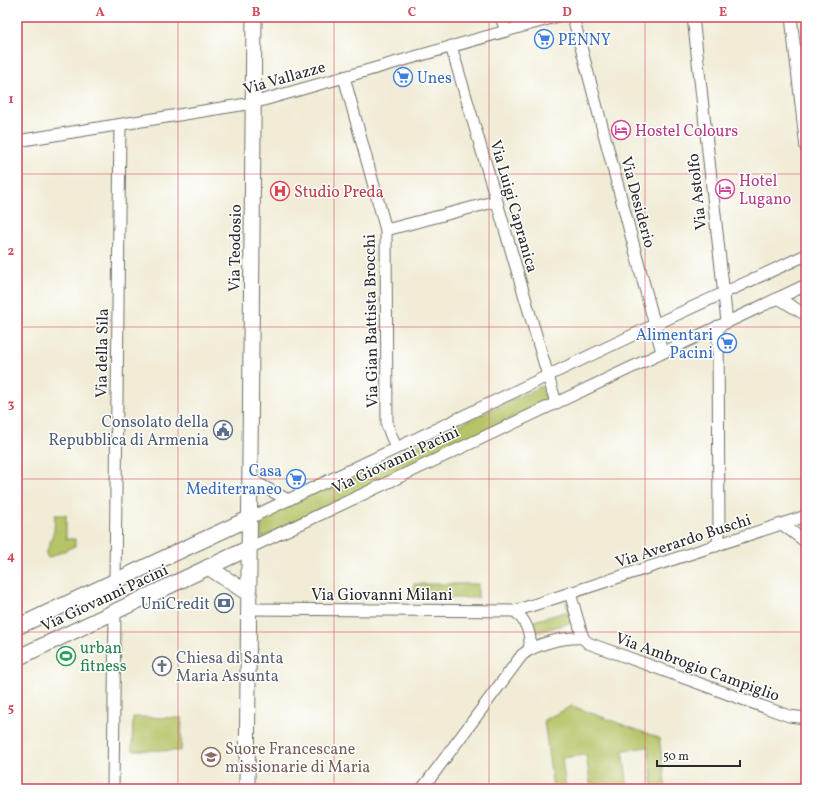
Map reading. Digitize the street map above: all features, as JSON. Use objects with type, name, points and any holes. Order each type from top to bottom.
[{"type":"street","name":"Via Teodosio","points":[[250,518],[254,17]]},
{"type":"street","points":[[502,17],[506,31]]},
{"type":"street","name":"Via Vallazze","points":[[17,141],[253,103],[555,17]]},
{"type":"street","name":"Via Desiderio","points":[[573,17],[654,324]]},
{"type":"street","name":"Via Astolfo","points":[[693,17],[724,293]]},
{"type":"street","points":[[791,17],[806,148]]},
{"type":"street","name":"Via Luigi Capranica","points":[[452,46],[548,376]]},
{"type":"street","name":"Via Gian Battista Brocchi","points":[[344,77],[386,230],[387,425],[396,448]]},
{"type":"street","name":"Via della Sila","points":[[115,582],[120,125]]},
{"type":"street","points":[[386,230],[497,201]]},
{"type":"street","name":"Via Giovanni Pacini","points":[[17,627],[288,500],[654,324],[806,255]]},
{"type":"street","name":"Via Giovanni Pacini","points":[[17,658],[806,285]]},
{"type":"street","points":[[716,546],[719,539],[724,293]]},
{"type":"street","points":[[778,298],[806,315]]},
{"type":"street","points":[[654,324],[662,352]]},
{"type":"street","points":[[548,376],[556,403]]},
{"type":"street","points":[[250,479],[288,500]]},
{"type":"street","name":"Via Averardo Buschi","points":[[515,611],[806,516]]},
{"type":"street","points":[[247,789],[250,518]]},
{"type":"street","points":[[782,524],[806,542]]},
{"type":"street","points":[[208,567],[249,602]]},
{"type":"street","points":[[422,789],[518,659],[529,649],[568,638],[583,638],[570,593]]},
{"type":"street","name":"Via Giovanni Milani","points":[[249,602],[515,611]]},
{"type":"street","points":[[515,611],[522,618],[530,636],[531,643],[529,649]]},
{"type":"street","points":[[113,789],[114,612]]},
{"type":"street","name":"Via Ambrogio Campiglio","points":[[583,638],[588,643],[598,648],[789,716],[806,718]]},
{"type":"green space","points":[[541,386],[548,401],[261,538],[261,519]]},
{"type":"green space","points":[[55,515],[66,515],[66,539],[75,539],[75,546],[48,558],[46,554],[54,531]]},
{"type":"green space","points":[[414,584],[478,584],[478,598],[414,598]]},
{"type":"green space","points":[[566,602],[568,602],[573,622],[535,633],[537,642],[526,614],[528,614],[531,622],[568,611]]},
{"type":"green space","points":[[572,706],[659,738],[666,789],[653,789],[648,747],[623,750],[628,789],[591,789],[586,755],[562,758],[566,789],[553,789],[544,720]]},
{"type":"green space","points":[[133,717],[182,718],[181,751],[132,750]]},
{"type":"place","name":"PENNY","points":[[544,39]]},
{"type":"place","name":"Unes","points":[[403,77]]},
{"type":"place","name":"Hostel Colours","points":[[621,130]]},
{"type":"place","name":"Hotel Lugano","points":[[725,189]]},
{"type":"place","name":"Studio Preda","points":[[280,191]]},
{"type":"place","name":"Alimentari Pacini","points":[[727,343]]},
{"type":"place","name":"Consolato della Repubblica di Armenia","points":[[223,430]]},
{"type":"place","name":"Casa Mediterraneo","points":[[296,479]]},
{"type":"place","name":"UniCredit","points":[[224,603]]},
{"type":"place","name":"urban fitness","points":[[66,656]]},
{"type":"place","name":"Chiesa di Santa Maria Assunta","points":[[162,666]]},
{"type":"place","name":"Suore Francescane missionarie di Maria","points":[[211,757]]}]
